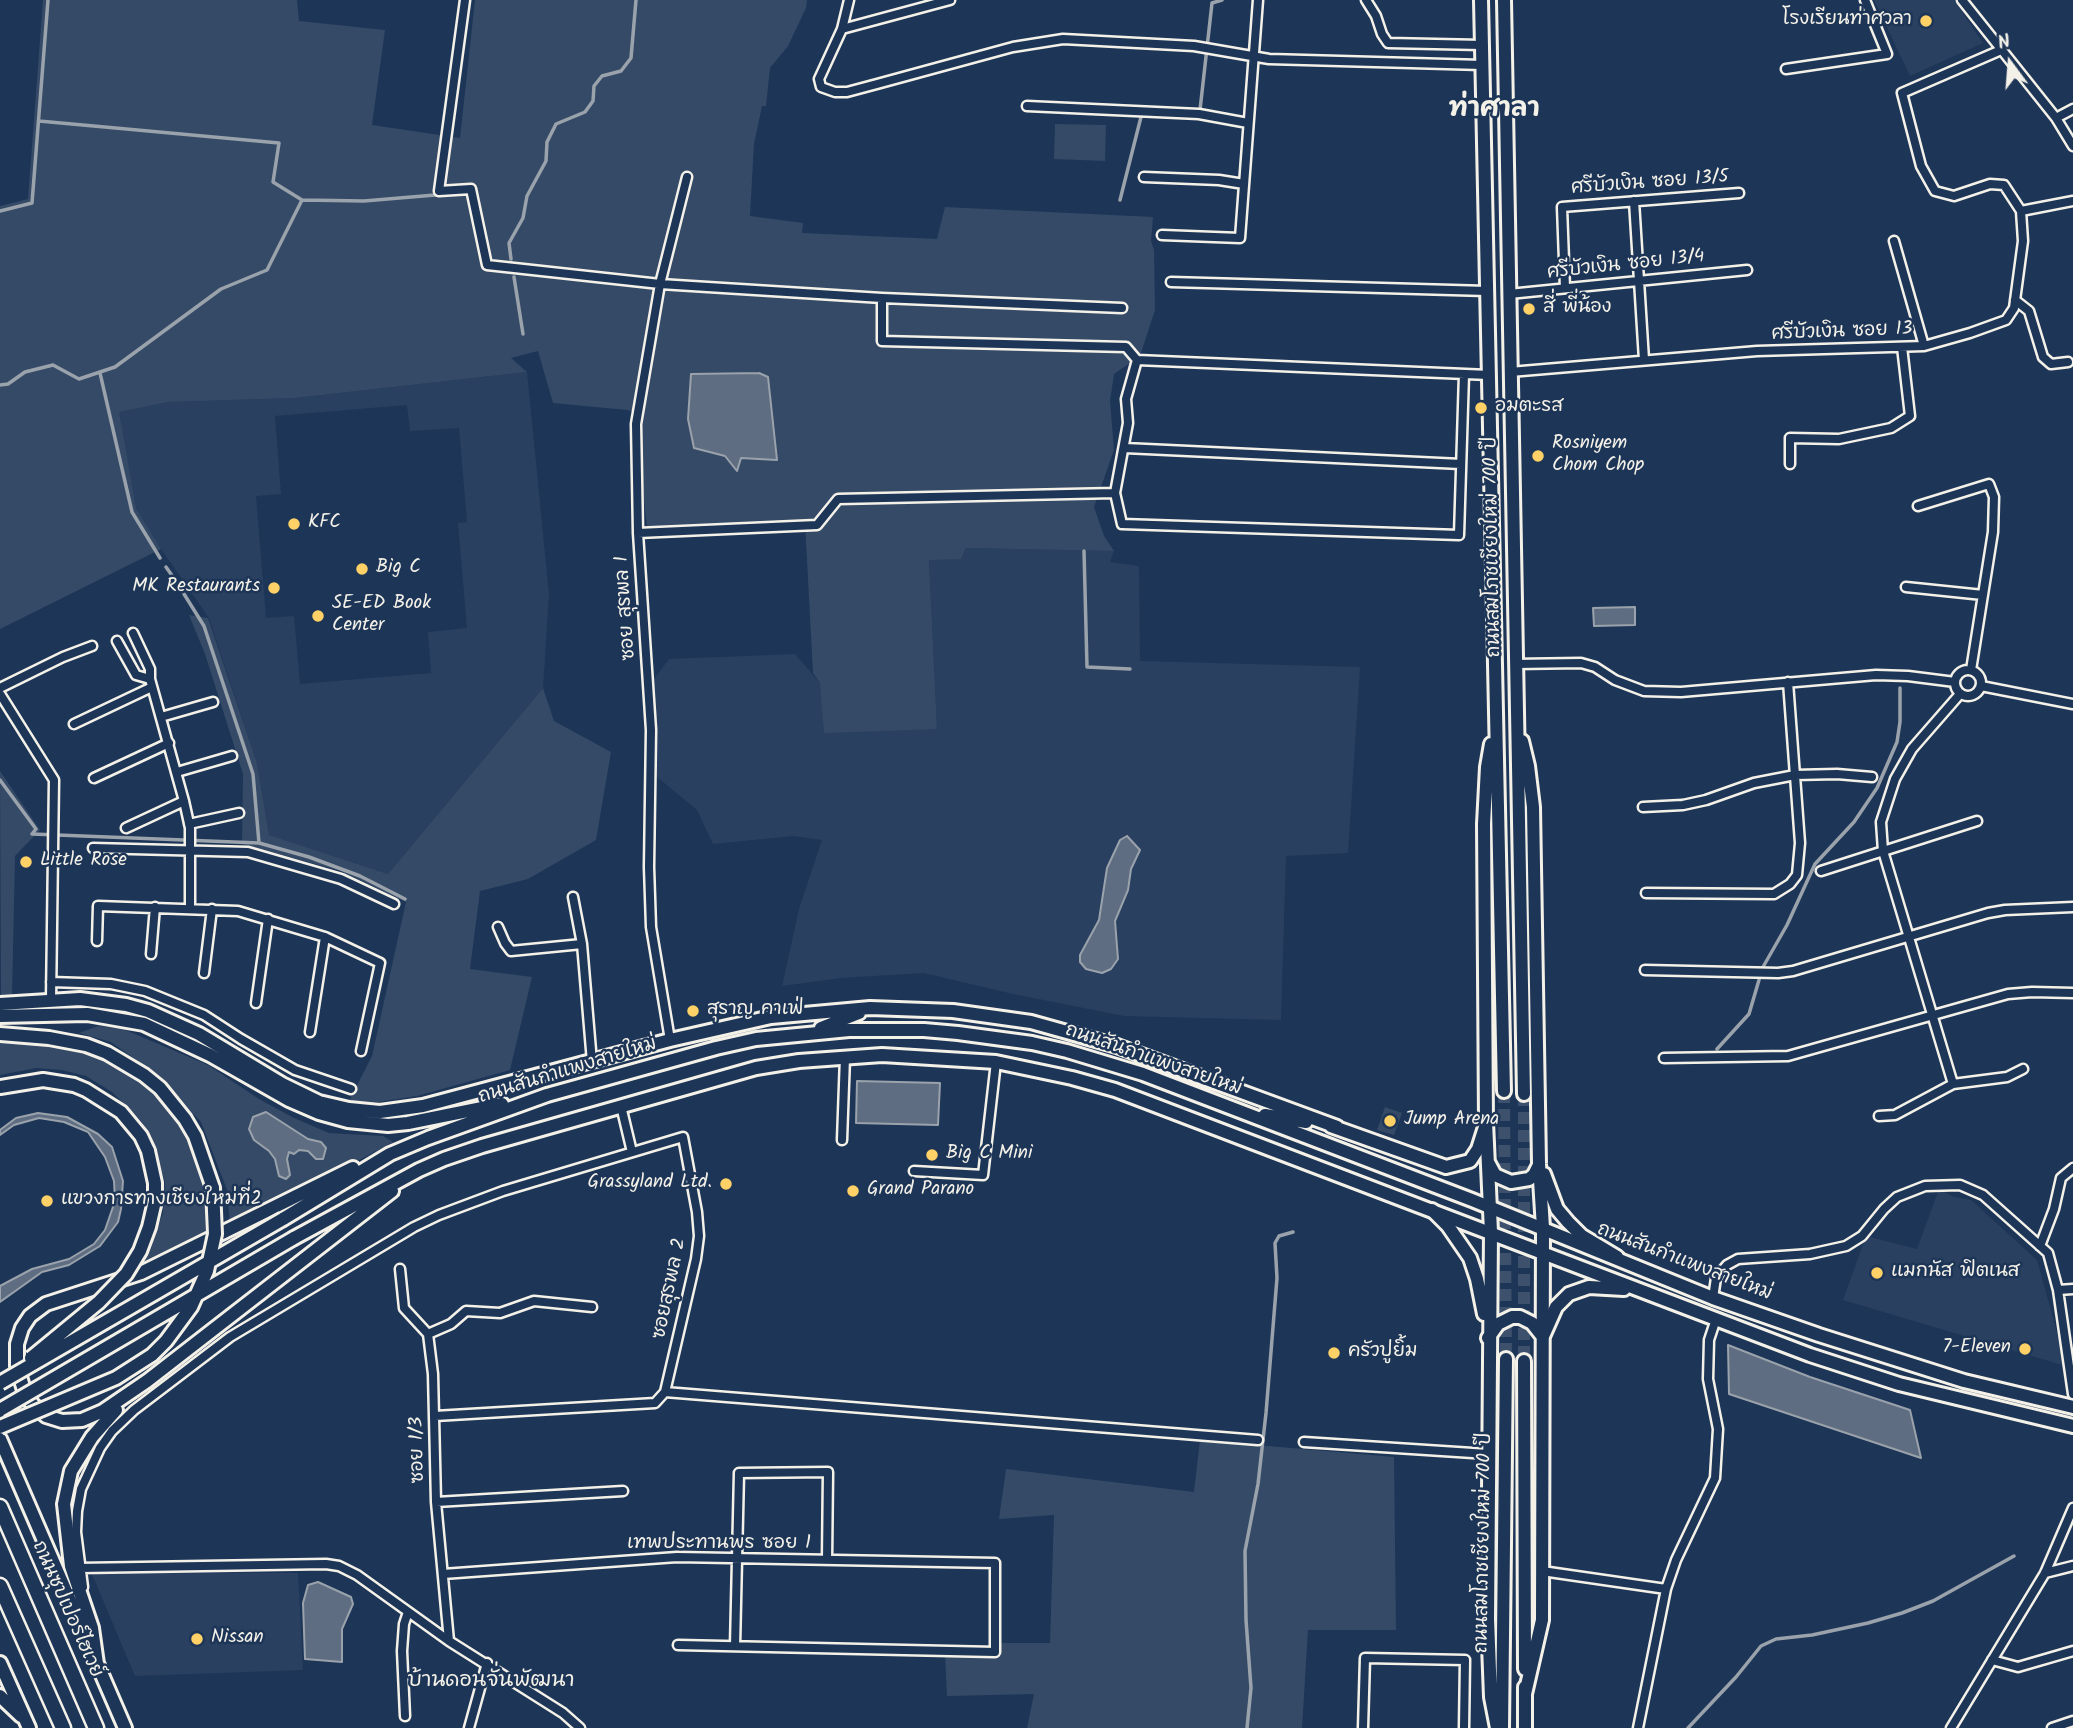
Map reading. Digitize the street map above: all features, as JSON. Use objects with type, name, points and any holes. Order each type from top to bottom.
[{"type":"highway","name":"ถนนซุปเปอร์ไฮเวย์","points":[[0,1507],[96,1728]]},
{"type":"highway","points":[[0,1586],[63,1728]]},
{"type":"main road","name":"ถนนสมโภชเชียงใหม่ 700 ปี","points":[[1481,0],[1504,1091]]},
{"type":"main road","name":"ถนนสมโภชเชียงใหม่ 700 ปี","points":[[1504,0],[1524,1094]]},
{"type":"main road","points":[[1496,720],[1487,766],[1484,824],[1486,1122],[1490,1232],[1488,1619],[1491,1697],[1499,1728]]},
{"type":"main road","points":[[1516,721],[1528,766],[1533,807],[1539,1164],[1543,1228],[1542,1620],[1525,1694]]},
{"type":"main road","points":[[0,1004],[102,1000],[148,1011],[199,1034],[319,1102],[380,1112],[423,1107],[676,1039],[771,1017],[870,1008],[953,1011],[1056,1028],[1116,1045],[1446,1167],[1470,1161],[1478,1149],[1486,1122]]},
{"type":"main road","points":[[807,1033],[870,1008]]},
{"type":"main road","points":[[0,1016],[87,1014],[144,1024],[210,1055],[289,1100],[319,1113],[348,1121],[408,1124],[547,1095]]},
{"type":"main road","points":[[1056,1028],[1100,1060]]},
{"type":"main road","name":"ถนนสันกำแพงสายใหม่","points":[[0,1383],[284,1219],[390,1154],[464,1124],[547,1095],[716,1048],[807,1033],[890,1030],[958,1033],[1032,1043],[1100,1060],[1489,1207],[1713,1298],[1982,1385],[2073,1407]]},
{"type":"main road","points":[[0,1034],[49,1038],[86,1045],[107,1053],[160,1088],[185,1119],[205,1158],[214,1188],[215,1234],[207,1271],[191,1307],[152,1355],[116,1378],[0,1427]]},
{"type":"main road","points":[[676,1039],[716,1048]]},
{"type":"main road","name":"ถนนสันกำแพงสายใหม่","points":[[0,1410],[294,1238],[419,1170],[482,1146],[756,1068],[845,1057],[917,1056],[996,1062],[1115,1090],[1823,1359],[1899,1384],[2073,1426]]},
{"type":"main road","points":[[0,1087],[43,1080],[74,1085],[86,1090],[121,1112],[141,1136],[148,1151],[155,1183],[153,1215],[145,1239],[134,1262],[114,1288],[86,1315],[0,1383]]},
{"type":"main road","points":[[1238,1110],[1337,1127]]},
{"type":"main road","points":[[390,1154],[336,1176],[141,1273],[54,1300],[30,1316],[22,1328],[17,1344],[17,1366],[23,1387],[32,1404],[46,1416],[62,1421],[82,1420],[103,1411],[147,1381],[419,1170]]},
{"type":"main road","points":[[1487,1158],[1495,1175],[1511,1182],[1529,1179],[1539,1164]]},
{"type":"main road","points":[[1539,1164],[1557,1209],[1582,1236],[1617,1257]]},
{"type":"main road","points":[[1432,1210],[1448,1226],[1470,1258],[1478,1279],[1488,1338]]},
{"type":"main road","points":[[1543,1337],[1556,1307],[1577,1290],[1605,1287],[1638,1290]]},
{"type":"main road","points":[[1488,1338],[1498,1324],[1512,1317],[1520,1317],[1532,1323],[1543,1337]]},
{"type":"main road","name":"ถนนสมโภชเชียงใหม่ 700 ปี","points":[[1499,1728],[1506,1359]]},
{"type":"main road","name":"ถนนสมโภชเชียงใหม่ 700 ปี","points":[[1524,1361],[1525,1728]]},
{"type":"main road","points":[[97,1664],[88,1614],[76,1587],[71,1566],[65,1524],[66,1487],[71,1471],[105,1420],[147,1381]]},
{"type":"main road","points":[[1978,1404],[1982,1385]]},
{"type":"main road","points":[[0,1439],[125,1728]]},
{"type":"main road","points":[[0,1663],[28,1724]]},
{"type":"main road","points":[[0,1696],[28,1724]]},
{"type":"street","points":[[465,0],[439,191],[471,189],[487,265],[660,284],[882,298],[1122,308]]},
{"type":"street","points":[[849,0],[842,29],[818,79],[821,87],[835,92],[877,85],[1046,40],[1202,47],[1253,58],[1482,65]]},
{"type":"street","points":[[842,29],[950,0]]},
{"type":"street","points":[[1162,235],[1240,238],[1258,0]]},
{"type":"street","points":[[1366,0],[1388,43],[1482,45]]},
{"type":"street","points":[[1786,69],[1887,54],[1865,0]]},
{"type":"street","points":[[1962,0],[2056,118],[2073,146]]},
{"type":"street","points":[[2001,50],[1902,93],[1921,166],[1935,191],[1954,196],[1990,184],[2004,185],[2021,211],[2023,241],[2015,300],[2029,312],[2043,358],[2051,364],[2068,362]]},
{"type":"street","points":[[1027,107],[1199,114],[1248,123]]},
{"type":"street","points":[[2056,118],[2073,109]]},
{"type":"street","name":"ซอย สุรพล 1","points":[[676,1039],[651,928],[651,730],[638,533],[636,424],[660,284],[687,177]]},
{"type":"street","points":[[1144,177],[1219,180],[1244,184]]},
{"type":"street","name":"ศรีบัวเงิน ซอย 13/5","points":[[1565,288],[1562,206],[1739,193]]},
{"type":"street","points":[[1634,201],[1644,360]]},
{"type":"street","points":[[2021,211],[2073,201]]},
{"type":"street","points":[[1894,241],[1924,346]]},
{"type":"street","name":"ศรีบัวเงิน ซอย 13/4","points":[[1509,294],[1747,270]]},
{"type":"street","points":[[1171,282],[1487,291]]},
{"type":"street","points":[[882,298],[882,341],[1126,347],[1137,360],[1489,375]]},
{"type":"street","name":"ศรีบัวเงิน ซอย 13","points":[[1510,372],[1757,351],[1924,346],[2006,320],[2014,308],[2015,300]]},
{"type":"street","points":[[1790,464],[1790,438],[1839,439],[1891,428],[1910,416],[1902,347]]},
{"type":"street","points":[[1137,360],[1126,399],[1128,423],[1115,493],[1122,524],[1459,535],[1464,374]]},
{"type":"street","points":[[1125,448],[1461,464]]},
{"type":"street","points":[[1917,506],[1989,484],[1994,497],[1993,532],[1971,670]]},
{"type":"street","points":[[638,533],[817,525],[838,499],[1115,493]]},
{"type":"street","points":[[1906,587],[1983,595]]},
{"type":"street","points":[[133,633],[150,669],[151,683],[190,826],[190,908]]},
{"type":"street","points":[[117,641],[136,675],[151,683]]},
{"type":"street","points":[[0,688],[92,646]]},
{"type":"street","points":[[1515,664],[1581,663],[1644,691],[1681,692],[1876,675],[1955,682]]},
{"type":"street","points":[[1955,682],[1962,671],[1971,670],[1979,674],[1981,686],[1973,696],[1960,694]]},
{"type":"street","points":[[1646,893],[1774,894],[1790,884],[1797,875],[1800,843],[1788,682]]},
{"type":"street","points":[[1955,682],[1960,694]]},
{"type":"street","points":[[74,724],[151,683]]},
{"type":"street","points":[[1981,686],[2073,704]]},
{"type":"street","points":[[0,694],[54,780],[51,1000]]},
{"type":"street","points":[[1953,1084],[1883,851],[1881,822],[1895,779],[1912,749],[1960,694]]},
{"type":"street","points":[[161,717],[213,702]]},
{"type":"street","points":[[94,778],[169,743]]},
{"type":"street","points":[[177,772],[232,756]]},
{"type":"street","points":[[1643,807],[1683,805],[1754,783],[1795,775],[1872,777]]},
{"type":"street","points":[[126,828],[184,801]]},
{"type":"street","points":[[190,826],[239,813]]},
{"type":"street","points":[[1821,871],[1977,821]]},
{"type":"street","points":[[93,848],[190,847],[248,852],[341,879],[394,904]]},
{"type":"street","points":[[573,897],[582,944],[592,1062]]},
{"type":"street","points":[[97,941],[98,906],[238,911],[326,937],[380,963],[360,1051]]},
{"type":"street","points":[[151,954],[155,907]]},
{"type":"street","points":[[1645,970],[1778,973],[1793,971],[2005,910],[2073,907]]},
{"type":"street","points":[[204,973],[212,909]]},
{"type":"street","points":[[256,1003],[268,919]]},
{"type":"street","points":[[498,927],[512,951],[582,944]]},
{"type":"street","points":[[310,1032],[326,937]]},
{"type":"street","points":[[51,982],[130,987],[173,1001],[204,1015],[240,1039],[308,1076],[351,1089]]},
{"type":"street","points":[[1664,1058],[1788,1056],[2008,994],[2073,993]]},
{"type":"street","points":[[842,1140],[845,1057]]},
{"type":"street","points":[[914,1171],[984,1175],[996,1062]]},
{"type":"street","points":[[1879,1116],[1895,1115],[1953,1084],[2007,1077],[2023,1069]]},
{"type":"street","points":[[302,1093],[308,1076]]},
{"type":"street","points":[[88,1614],[76,1532],[81,1489],[89,1468],[112,1431],[134,1410],[247,1325],[414,1227],[468,1202],[632,1152],[621,1106]]},
{"type":"street","name":"ซอยสุรพล 2","points":[[435,1416],[655,1403],[665,1392],[696,1259],[699,1236],[697,1212],[683,1137],[632,1152]]},
{"type":"street","points":[[2040,1246],[2054,1209],[2061,1178],[2073,1168]]},
{"type":"street","points":[[1713,1298],[1716,1278],[1727,1265],[1738,1259],[1810,1254],[1846,1246],[1861,1236],[1898,1197],[1925,1186],[1960,1185],[1983,1195],[2048,1253],[2058,1290],[2073,1394]]},
{"type":"street","points":[[400,1269],[404,1308],[428,1334],[451,1324],[466,1311],[499,1314],[534,1301],[592,1307]]},
{"type":"street","points":[[2058,1290],[2073,1289]]},
{"type":"street","points":[[1638,1728],[1666,1589],[1676,1560],[1715,1478],[1718,1429],[1708,1379],[1709,1340],[1716,1320]]},
{"type":"street","name":"ซอย 1/3","points":[[428,1334],[433,1374],[436,1502],[449,1641]]},
{"type":"street","points":[[665,1392],[1258,1440]]},
{"type":"street","points":[[1304,1442],[1488,1454]]},
{"type":"street","points":[[678,1645],[735,1646],[739,1473],[828,1472],[827,1560]]},
{"type":"street","points":[[436,1502],[623,1491]]},
{"type":"street","points":[[1951,1728],[2045,1573],[2073,1508]]},
{"type":"street","name":"เทพประทานพร ซอย 1","points":[[443,1574],[677,1557],[995,1563],[995,1652],[735,1646]]},
{"type":"street","points":[[80,1568],[326,1564],[349,1570],[449,1641],[563,1713],[580,1728]]},
{"type":"street","points":[[2045,1573],[2073,1566]]},
{"type":"street","points":[[1542,1571],[1666,1589]]},
{"type":"street","points":[[405,1716],[402,1643],[408,1612]]},
{"type":"street","points":[[1992,1660],[2018,1667],[2073,1651]]},
{"type":"street","points":[[1363,1728],[1365,1658],[1465,1660],[1464,1728]]},
{"type":"street","points":[[469,1728],[487,1663]]},
{"type":"street","points":[[2052,1728],[2073,1721]]},
{"type":"shaded area","points":[[43,0],[297,0],[299,21],[385,30],[372,125],[460,138],[475,0],[807,0],[806,8],[788,46],[770,68],[766,106],[762,106],[754,144],[750,216],[803,223],[802,233],[937,239],[945,207],[1153,217],[1151,241],[1154,250],[1155,310],[1140,356],[1114,374],[1110,401],[1114,450],[1094,507],[1104,536],[1114,551],[966,548],[961,559],[929,560],[937,729],[824,733],[820,683],[813,673],[805,523],[647,527],[640,446],[644,414],[553,403],[538,351],[511,358],[527,372],[295,398],[168,402],[119,412],[136,508],[161,549],[0,629],[0,206],[28,199]]},
{"type":"shaded area","name":"โรงเรียนท่าศวลา","points":[[1874,0],[1954,0],[1983,43],[1910,76]]},
{"type":"shaded area","points":[[1055,124],[1106,125],[1105,161],[1054,159]]},
{"type":"shaded area","points":[[527,372],[549,594],[543,688],[388,874],[269,835],[257,763],[209,618],[136,508],[118,412],[168,402],[295,398]],"holes":[[[407,405],[410,431],[459,428],[467,522],[458,523],[467,628],[428,632],[431,673],[300,684],[294,616],[266,618],[256,496],[281,494],[275,416]]]},
{"type":"shaded area","points":[[759,373],[768,377],[777,460],[741,458],[737,471],[725,456],[694,448],[688,419],[691,374]]},
{"type":"shaded area","points":[[966,548],[1114,551],[1110,562],[1139,566],[1140,661],[1360,667],[1348,853],[1286,856],[1281,1020],[1124,1016],[924,973],[841,978],[782,986],[799,909],[822,840],[793,836],[713,844],[697,810],[657,777],[654,679],[669,659],[795,654],[820,683],[937,729],[929,559],[961,559]]},
{"type":"shaded area","points":[[1635,607],[1635,625],[1594,626],[1593,608]]},
{"type":"shaded area","points":[[189,615],[208,618],[257,763],[269,835],[388,874],[543,688],[554,721],[611,752],[596,840],[528,879],[480,891],[470,969],[532,977],[510,1070],[417,1096],[378,1102],[349,1101],[372,1056],[406,902],[341,871],[242,844],[243,774],[205,654]]},
{"type":"shaded area","points":[[0,771],[40,830],[15,856],[12,997],[1,997]]},
{"type":"shaded area","points":[[1127,836],[1140,850],[1131,869],[1128,890],[1115,921],[1118,959],[1111,969],[1102,973],[1086,969],[1080,962],[1080,955],[1099,920],[1107,868],[1120,840]]},
{"type":"shaded area","points":[[98,1026],[123,1029],[208,1065],[259,1099],[329,1133],[383,1136],[393,1142],[303,1190],[230,1224],[227,1190],[201,1122],[152,1071],[111,1042],[79,1033]]},
{"type":"shaded area","points":[[0,1042],[64,1046],[97,1055],[121,1067],[149,1087],[170,1109],[191,1138],[206,1192],[205,1237],[144,1262],[163,1213],[165,1182],[142,1122],[112,1092],[86,1076],[62,1070],[36,1068],[0,1075]]},
{"type":"shaded area","points":[[857,1081],[940,1083],[938,1125],[856,1123]]},
{"type":"shaded area","name":"Jump Arena","points":[[1385,1107],[1402,1113],[1394,1135],[1377,1130]]},
{"type":"shaded area","points":[[266,1112],[308,1139],[321,1142],[326,1148],[323,1159],[316,1159],[308,1151],[299,1150],[294,1154],[289,1152],[287,1159],[290,1175],[286,1179],[279,1176],[275,1159],[254,1140],[249,1129],[253,1117]]},
{"type":"shaded area","points":[[38,1113],[67,1117],[98,1134],[112,1147],[123,1181],[121,1209],[118,1222],[100,1246],[69,1265],[42,1272],[0,1302],[0,1286],[32,1269],[69,1259],[94,1244],[105,1230],[115,1201],[114,1181],[105,1157],[88,1132],[64,1122],[39,1118],[14,1125],[0,1135],[0,1130],[16,1118]]},
{"type":"shaded area","points":[[1939,1189],[1954,1197],[1971,1200],[2037,1260],[2059,1340],[2062,1365],[1843,1300],[1866,1236],[1917,1249]]},
{"type":"shaded area","points":[[1728,1345],[1810,1377],[1910,1410],[1921,1458],[1729,1394]]},
{"type":"shaded area","points":[[1200,1440],[1394,1457],[1396,1630],[1308,1630],[1302,1728],[1027,1728],[1034,1694],[947,1696],[945,1653],[1001,1654],[999,1643],[1050,1643],[1054,1515],[999,1519],[1006,1469],[1194,1492]]},
{"type":"shaded area","points":[[91,1572],[298,1573],[303,1670],[135,1676]]},
{"type":"shaded area","points":[[318,1582],[351,1597],[353,1604],[342,1629],[342,1662],[305,1659],[303,1603],[308,1585]]},
{"type":"waterway","points":[[0,211],[32,203],[48,0]]},
{"type":"waterway","points":[[511,259],[509,243],[523,218],[527,196],[546,161],[547,142],[556,124],[585,112],[593,101],[594,86],[602,76],[621,71],[631,58],[636,0]]},
{"type":"waterway","points":[[1175,109],[1200,110],[1212,3],[1222,0]]},
{"type":"waterway","points":[[1120,200],[1142,113]]},
{"type":"waterway","points":[[39,121],[279,143],[273,182],[302,200]]},
{"type":"waterway","points":[[0,385],[8,384],[25,372],[53,365],[79,379],[115,367],[221,289],[267,270],[302,200],[364,201],[447,194]]},
{"type":"waterway","points":[[514,277],[523,334]]},
{"type":"waterway","points":[[100,373],[132,512],[160,558]]},
{"type":"waterway","points":[[1084,551],[1087,667],[1130,669]]},
{"type":"waterway","points":[[166,567],[178,584]]},
{"type":"waterway","points":[[184,594],[204,626],[253,774],[259,843]]},
{"type":"waterway","points":[[1763,967],[1787,925],[1815,864],[1854,822],[1877,788],[1897,742],[1900,688]]},
{"type":"waterway","points":[[0,780],[36,829],[32,834],[259,843],[309,857],[360,876],[405,899]]},
{"type":"waterway","points":[[1717,1049],[1749,1014],[1759,980]]},
{"type":"waterway","points":[[1247,1728],[1251,1688],[1245,1551],[1258,1484],[1266,1413],[1277,1278],[1275,1243],[1279,1236],[1293,1232]]},
{"type":"waterway","points":[[1688,1728],[1761,1646],[1776,1639],[1812,1635],[1902,1613],[1933,1601],[2014,1556]]},
{"type":"tunnel","points":[[1504,1091],[1506,1359]]},
{"type":"tunnel","points":[[1524,1094],[1524,1361]]},
{"type":"place","name":"โรงเรียนท่าศวลา","points":[[1926,21]]},
{"type":"place","name":"สี่ พี่น้อง","points":[[1529,309]]},
{"type":"place","name":"อมตะรส","points":[[1481,408]]},
{"type":"place","name":"Rosniyem Chom Chop","points":[[1538,456]]},
{"type":"place","name":"KFC","points":[[294,524]]},
{"type":"place","name":"Big C","points":[[362,569]]},
{"type":"place","name":"MK Restaurants","points":[[274,588]]},
{"type":"place","name":"SE-ED Book Center","points":[[318,616]]},
{"type":"place","name":"Little Rose","points":[[26,862]]},
{"type":"place","name":"สุราญ คาเฟ่","points":[[693,1011]]},
{"type":"place","name":"Jump Arena","points":[[1390,1121]]},
{"type":"place","name":"Big C Mini","points":[[932,1155]]},
{"type":"place","name":"Grassyland Ltd.","points":[[726,1184]]},
{"type":"place","name":"Grand Parano","points":[[853,1191]]},
{"type":"place","name":"แขวงการทางเชียงใหม่ที่2","points":[[47,1201]]},
{"type":"place","name":"แมกนัส ฟิตเนส","points":[[1877,1273]]},
{"type":"place","name":"7-Eleven","points":[[2025,1349]]},
{"type":"place","name":"ครัวปูยิ้ม","points":[[1334,1353]]},
{"type":"place","name":"Nissan","points":[[197,1639]]},
{"type":"district","name":"ท่าศาลา","points":[[1494,112]]},
{"type":"district","name":"บ้านดอนจั่นพัฒนา","points":[[491,1682]]}]
